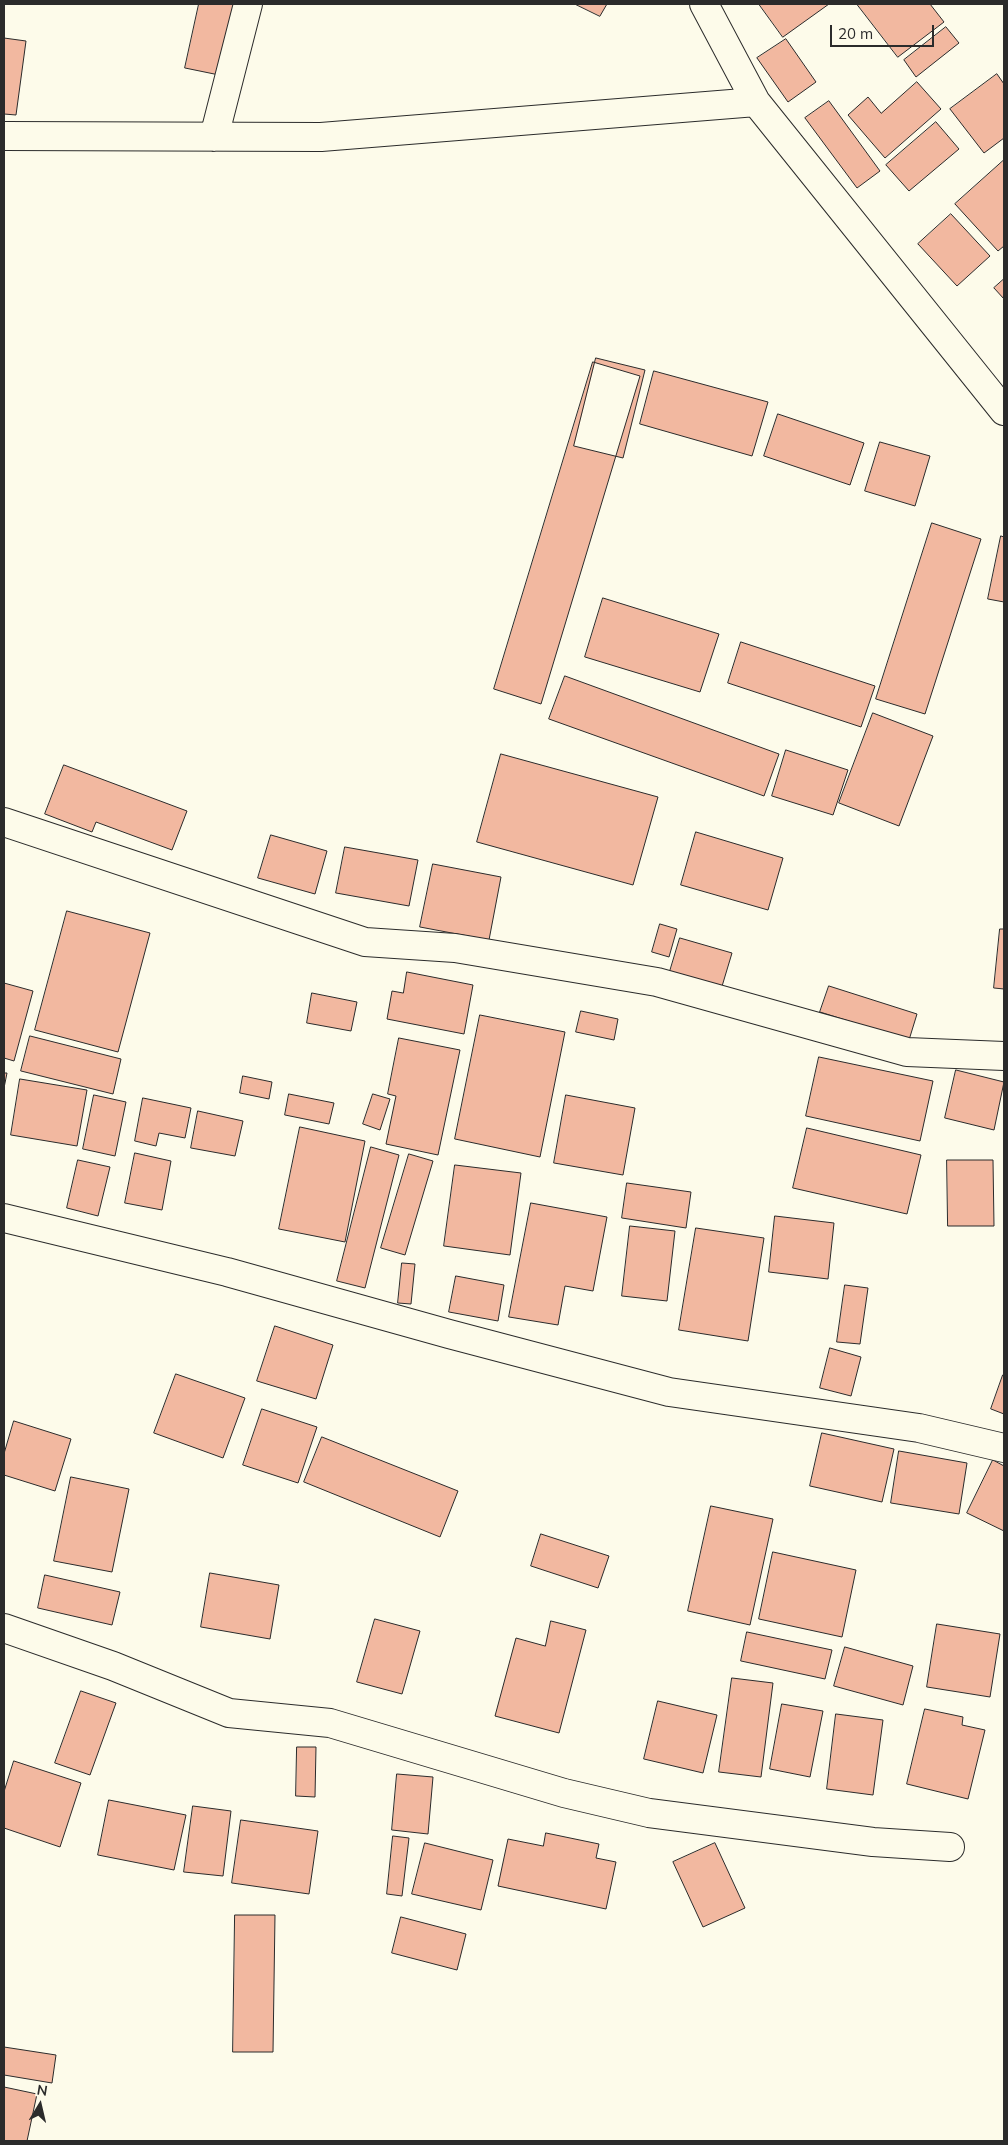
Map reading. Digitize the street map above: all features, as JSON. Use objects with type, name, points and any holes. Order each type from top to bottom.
[{"type":"street","points":[[214,137],[248,4]]},
{"type":"street","points":[[704,4],[756,102],[1004,411]]},
{"type":"street","points":[[4,136],[321,137],[756,102]]},
{"type":"street","points":[[4,822],[366,942],[455,948],[657,982],[907,1052],[1004,1056]]},
{"type":"street","points":[[4,1218],[227,1272],[449,1334],[669,1392],[919,1428],[1004,1448]]},
{"type":"street","points":[[4,1628],[112,1666],[229,1713],[330,1723],[564,1793],[659,1814],[854,1840],[950,1846]]},
{"type":"building","points":[[199,4],[241,4],[224,76],[185,68]]},
{"type":"building","points":[[575,4],[607,4],[600,16]]},
{"type":"building","points":[[759,4],[829,4],[783,37]]},
{"type":"building","points":[[857,4],[930,4],[944,22],[898,57]]},
{"type":"building","points":[[946,27],[959,43],[916,77],[904,60]]},
{"type":"building","points":[[4,38],[26,41],[16,115],[4,114]]},
{"type":"building","points":[[786,39],[816,82],[788,102],[757,58]]},
{"type":"building","points":[[997,74],[1004,84],[1004,138],[984,153],[950,109]]},
{"type":"building","points":[[917,82],[941,109],[885,158],[848,115],[868,97],[881,113]]},
{"type":"building","points":[[829,101],[880,171],[857,188],[805,118]]},
{"type":"building","points":[[936,122],[959,149],[909,191],[886,165]]},
{"type":"building","points":[[1004,160],[1004,246],[998,251],[955,204]]},
{"type":"building","points":[[951,214],[990,256],[957,286],[918,244]]},
{"type":"building","points":[[1004,279],[1004,299],[994,288]]},
{"type":"building","points":[[596,358],[645,370],[623,458],[574,446]]},
{"type":"building","points":[[593,362],[640,376],[541,704],[494,689]]},
{"type":"building","points":[[654,371],[768,402],[752,456],[640,424]]},
{"type":"building","points":[[778,414],[864,443],[850,485],[764,456]]},
{"type":"building","points":[[880,442],[930,456],[915,506],[865,491]]},
{"type":"building","points":[[932,523],[981,539],[925,714],[876,699]]},
{"type":"building","points":[[1001,536],[1004,537],[1004,602],[988,599]]},
{"type":"building","points":[[603,598],[719,634],[700,692],[585,657]]},
{"type":"building","points":[[741,642],[875,686],[861,727],[728,683]]},
{"type":"building","points":[[565,676],[779,754],[764,796],[549,719]]},
{"type":"building","points":[[873,713],[933,736],[899,826],[839,803]]},
{"type":"building","points":[[786,750],[848,770],[833,815],[772,796]]},
{"type":"building","points":[[501,754],[658,797],[633,885],[477,842]]},
{"type":"building","points":[[64,765],[187,811],[172,850],[96,822],[92,832],[45,814]]},
{"type":"building","points":[[696,832],[783,858],[768,910],[681,885]]},
{"type":"building","points":[[271,835],[327,851],[315,894],[258,878]]},
{"type":"building","points":[[345,847],[418,860],[409,906],[336,893]]},
{"type":"building","points":[[433,864],[501,877],[489,940],[420,927]]},
{"type":"building","points":[[67,911],[150,933],[118,1052],[35,1030]]},
{"type":"building","points":[[660,924],[677,929],[669,957],[652,952]]},
{"type":"building","points":[[1000,929],[1004,929],[1004,989],[994,988]]},
{"type":"building","points":[[680,938],[732,953],[720,993],[668,978]]},
{"type":"building","points":[[407,972],[473,985],[464,1034],[387,1019],[392,991],[403,993]]},
{"type":"building","points":[[4,983],[33,991],[14,1061],[4,1058]]},
{"type":"building","points":[[829,986],[917,1014],[909,1040],[820,1012]]},
{"type":"building","points":[[312,993],[357,1002],[351,1031],[307,1023]]},
{"type":"building","points":[[581,1011],[618,1019],[614,1040],[576,1032]]},
{"type":"building","points":[[480,1015],[565,1032],[540,1157],[455,1139]]},
{"type":"building","points":[[30,1036],[121,1059],[113,1094],[21,1071]]},
{"type":"building","points":[[399,1038],[460,1050],[438,1155],[386,1144],[396,1096],[388,1094]]},
{"type":"building","points":[[819,1057],[933,1081],[920,1141],[806,1116]]},
{"type":"building","points":[[956,1070],[1004,1082],[994,1130],[945,1118]]},
{"type":"building","points":[[4,1073],[7,1073],[4,1088]]},
{"type":"building","points":[[243,1076],[272,1082],[269,1099],[240,1093]]},
{"type":"building","points":[[20,1079],[87,1090],[77,1146],[11,1135]]},
{"type":"building","points":[[289,1094],[334,1103],[329,1124],[285,1115]]},
{"type":"building","points":[[373,1094],[390,1099],[380,1130],[363,1124]]},
{"type":"building","points":[[94,1095],[126,1102],[115,1156],[83,1149]]},
{"type":"building","points":[[566,1095],[635,1108],[623,1175],[554,1163]]},
{"type":"building","points":[[143,1098],[191,1108],[185,1138],[159,1133],[156,1146],[135,1141]]},
{"type":"building","points":[[198,1111],[243,1121],[235,1156],[191,1148]]},
{"type":"building","points":[[300,1127],[365,1141],[345,1242],[279,1229]]},
{"type":"building","points":[[807,1128],[921,1155],[907,1214],[793,1188]]},
{"type":"building","points":[[371,1147],[399,1155],[365,1288],[337,1281]]},
{"type":"building","points":[[135,1153],[171,1161],[162,1210],[125,1203]]},
{"type":"building","points":[[409,1154],[433,1161],[405,1255],[381,1248]]},
{"type":"building","points":[[78,1160],[110,1167],[98,1216],[67,1208]]},
{"type":"building","points":[[947,1160],[993,1160],[994,1226],[948,1226]]},
{"type":"building","points":[[455,1165],[521,1173],[510,1255],[444,1246]]},
{"type":"building","points":[[627,1183],[691,1192],[686,1228],[622,1218]]},
{"type":"building","points":[[531,1203],[607,1217],[593,1291],[565,1286],[558,1325],[509,1317]]},
{"type":"building","points":[[775,1216],[834,1223],[828,1279],[769,1272]]},
{"type":"building","points":[[630,1226],[675,1231],[667,1301],[622,1296]]},
{"type":"building","points":[[696,1228],[764,1238],[748,1341],[679,1330]]},
{"type":"building","points":[[402,1263],[415,1264],[411,1304],[398,1303]]},
{"type":"building","points":[[456,1276],[504,1285],[498,1321],[449,1312]]},
{"type":"building","points":[[845,1285],[868,1288],[860,1344],[837,1342]]},
{"type":"building","points":[[275,1326],[333,1345],[316,1399],[257,1381]]},
{"type":"building","points":[[830,1348],[861,1357],[851,1396],[820,1388]]},
{"type":"building","points":[[176,1374],[245,1398],[223,1458],[154,1433]]},
{"type":"building","points":[[1004,1375],[1004,1414],[991,1409]]},
{"type":"building","points":[[262,1409],[317,1427],[298,1483],[243,1465]]},
{"type":"building","points":[[14,1421],[71,1439],[55,1491],[4,1475],[4,1454]]},
{"type":"building","points":[[822,1433],[894,1449],[882,1502],[810,1486]]},
{"type":"building","points":[[322,1437],[458,1491],[440,1537],[304,1482]]},
{"type":"building","points":[[899,1451],[967,1463],[959,1514],[891,1503]]},
{"type":"building","points":[[993,1460],[1004,1466],[1004,1531],[967,1513]]},
{"type":"building","points":[[71,1477],[129,1489],[112,1572],[54,1561]]},
{"type":"building","points":[[711,1506],[773,1519],[750,1625],[688,1611]]},
{"type":"building","points":[[541,1534],[609,1556],[598,1588],[531,1566]]},
{"type":"building","points":[[773,1552],[856,1570],[842,1637],[759,1619]]},
{"type":"building","points":[[210,1573],[279,1585],[270,1639],[201,1627]]},
{"type":"building","points":[[45,1575],[120,1592],[112,1625],[38,1608]]},
{"type":"building","points":[[375,1619],[420,1631],[402,1694],[357,1682]]},
{"type":"building","points":[[551,1621],[586,1630],[559,1733],[495,1716],[516,1638],[545,1646]]},
{"type":"building","points":[[937,1624],[1000,1634],[990,1697],[927,1687]]},
{"type":"building","points":[[747,1632],[832,1650],[825,1679],[741,1661]]},
{"type":"building","points":[[845,1647],[913,1666],[903,1705],[834,1686]]},
{"type":"building","points":[[732,1678],[773,1683],[761,1777],[719,1772]]},
{"type":"building","points":[[81,1691],[116,1703],[90,1775],[55,1763]]},
{"type":"building","points":[[658,1701],[717,1715],[703,1773],[644,1759]]},
{"type":"building","points":[[782,1704],[823,1711],[810,1777],[770,1769]]},
{"type":"building","points":[[925,1709],[963,1717],[962,1725],[985,1730],[968,1799],[907,1784]]},
{"type":"building","points":[[836,1714],[883,1720],[873,1795],[827,1789]]},
{"type":"building","points":[[297,1747],[316,1747],[315,1797],[296,1796]]},
{"type":"building","points":[[14,1761],[81,1783],[60,1847],[4,1828],[4,1792]]},
{"type":"building","points":[[397,1774],[433,1777],[428,1834],[392,1830]]},
{"type":"building","points":[[109,1800],[186,1815],[174,1870],[98,1855]]},
{"type":"building","points":[[193,1806],[231,1811],[223,1876],[184,1872]]},
{"type":"building","points":[[241,1820],[318,1831],[309,1894],[232,1883]]},
{"type":"building","points":[[546,1833],[599,1844],[596,1858],[616,1862],[606,1909],[498,1886],[508,1839],[543,1846]]},
{"type":"building","points":[[393,1836],[409,1838],[402,1896],[387,1894]]},
{"type":"building","points":[[425,1843],[493,1860],[481,1910],[412,1894]]},
{"type":"building","points":[[715,1843],[745,1908],[703,1927],[673,1862]]},
{"type":"building","points":[[235,1915],[275,1915],[273,2052],[233,2052]]},
{"type":"building","points":[[401,1917],[466,1934],[457,1970],[392,1953]]},
{"type":"building","points":[[4,2047],[56,2055],[52,2083],[4,2075]]},
{"type":"building","points":[[4,2087],[37,2094],[27,2141],[4,2141]]}]
